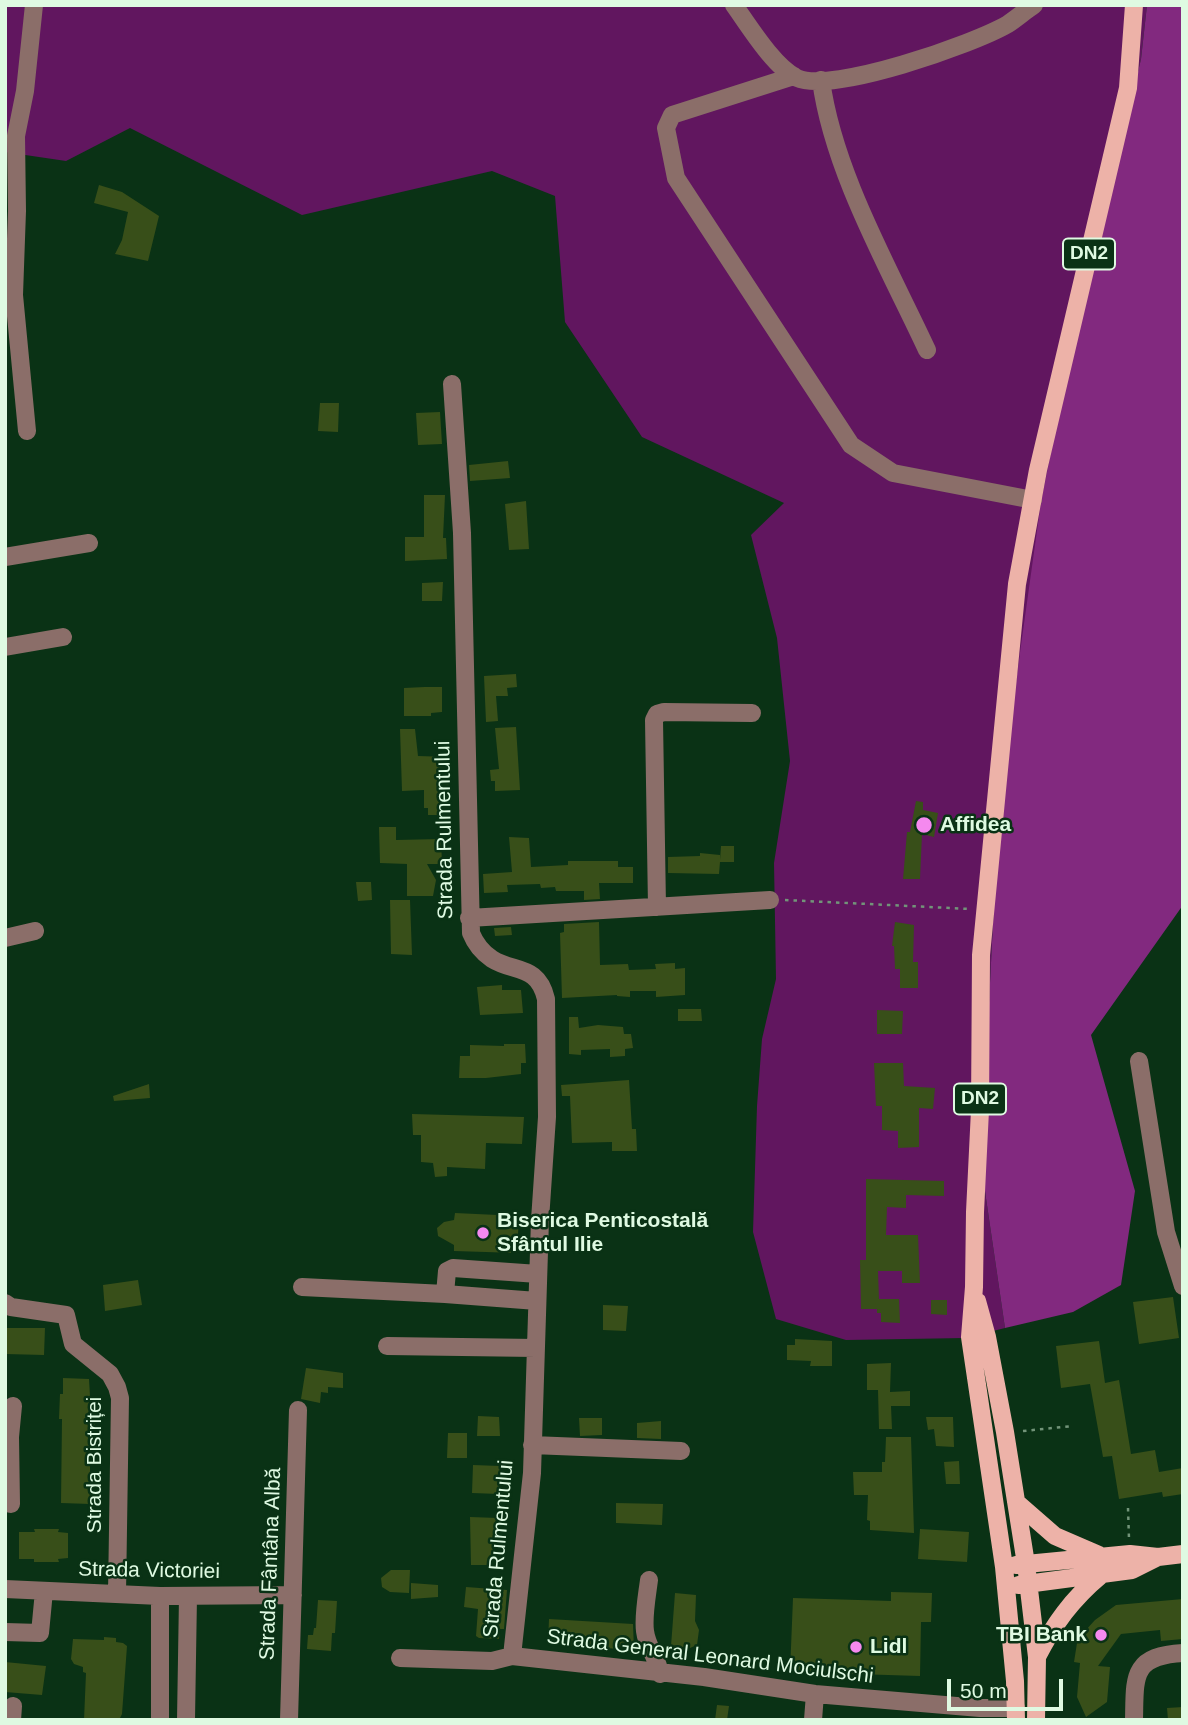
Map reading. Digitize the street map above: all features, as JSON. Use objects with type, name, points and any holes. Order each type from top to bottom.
[{"type":"main road","name":"DN2","points":[[1016,1714],[1004,1567],[970,1337],[980,1110],[981,955],[1017,584],[1033,500],[1129,88],[1134,5]]},
{"type":"main road","name":"DN2","points":[[974,1287],[987,1337],[1005,1432],[1029,1583],[1037,1657],[1036,1720]]},
{"type":"main road","points":[[1016,1502],[1055,1536],[1104,1565]]},
{"type":"main road","points":[[1006,1586],[1104,1565],[1130,1554],[1158,1557],[1183,1553]]},
{"type":"main road","points":[[1004,1567],[1026,1564],[1104,1565],[1132,1570],[1158,1557]]},
{"type":"main road","points":[[1037,1657],[1064,1611],[1104,1565]]},
{"type":"street","points":[[27,431],[14,295],[17,211],[10,138],[25,91],[34,5]]},
{"type":"street","points":[[734,5],[773,57],[794,76],[807,81],[836,79],[908,64],[1006,25],[1034,5]]},
{"type":"street","points":[[794,76],[672,115],[666,128],[676,178],[851,445],[893,473],[1033,500]]},
{"type":"street","points":[[821,80],[824,102],[850,185],[927,351]]},
{"type":"street","name":"Strada Rulmentului","points":[[452,384],[462,533],[471,933],[491,958],[518,967],[535,977],[541,984],[546,999],[547,1117],[538,1274],[532,1473],[512,1656]]},
{"type":"street","points":[[5,556],[89,543]]},
{"type":"street","points":[[5,647],[62,637]]},
{"type":"street","points":[[657,907],[654,720],[664,712],[752,713]]},
{"type":"street","points":[[470,918],[770,900]]},
{"type":"street","points":[[5,938],[35,931]]},
{"type":"street","points":[[1139,1061],[1166,1232],[1183,1286]]},
{"type":"street","points":[[445,1294],[447,1270],[453,1268],[538,1274]]},
{"type":"street","points":[[302,1287],[537,1301]]},
{"type":"street","name":"Strada Bistriței","points":[[5,1303],[11,1307],[66,1315],[72,1344],[110,1374],[117,1387],[120,1398],[117,1594]]},
{"type":"street","points":[[387,1346],[536,1348]]},
{"type":"street","points":[[10,1504],[8,1437],[13,1406]]},
{"type":"street","name":"Strada Fântâna Albă","points":[[289,1720],[298,1410]]},
{"type":"street","name":"Strada Rulmentului","points":[[531,1445],[681,1451]]},
{"type":"street","points":[[649,1580],[645,1630],[651,1654],[658,1660],[660,1674]]},
{"type":"street","name":"Strada Victoriei","points":[[5,1589],[160,1596],[293,1595]]},
{"type":"street","points":[[5,1632],[40,1633],[44,1591]]},
{"type":"street","points":[[160,1596],[160,1720]]},
{"type":"street","points":[[186,1720],[188,1596]]},
{"type":"street","points":[[1134,1720],[1135,1678],[1141,1667],[1164,1654],[1183,1653]]},
{"type":"street","name":"Strada General Leonard Mociulschi","points":[[400,1658],[492,1661],[512,1656],[704,1677],[815,1694],[981,1714],[1016,1714]]},
{"type":"street","points":[[813,1720],[815,1694]]},
{"type":"path","points":[[770,900],[985,910]]},
{"type":"path","points":[[1005,1432],[1073,1426]]},
{"type":"path","points":[[1128,1508],[1130,1554]]},
{"type":"shaded area","points":[[5,5],[1147,5],[1141,59],[1110,197],[1020,656],[1005,760],[995,882],[981,1164],[1005,1328],[965,1338],[846,1340],[776,1319],[753,1232],[762,1039],[776,979],[774,863],[790,761],[777,638],[751,535],[784,503],[642,437],[565,322],[555,196],[492,171],[302,215],[130,128],[66,161],[5,152]]},
{"type":"shaded area","points":[[1147,5],[1183,5],[1183,905],[1091,1035],[1135,1191],[1121,1285],[1073,1312],[1005,1328],[981,1164],[995,882],[1005,760],[1041,502],[1070,357],[1141,59]]},
{"type":"building","points":[[99,185],[122,192],[159,216],[148,261],[115,254],[122,240],[128,212],[94,203]]},
{"type":"building","points":[[320,403],[339,403],[338,432],[318,431]]},
{"type":"building","points":[[440,412],[442,444],[418,445],[416,413]]},
{"type":"building","points":[[508,461],[510,478],[470,481],[469,465]]},
{"type":"building","points":[[424,495],[445,495],[443,538],[446,538],[447,559],[405,561],[405,537],[424,537]]},
{"type":"building","points":[[526,501],[529,549],[509,550],[505,504]]},
{"type":"building","points":[[443,582],[442,601],[422,601],[422,583]]},
{"type":"building","points":[[516,674],[517,687],[507,688],[508,696],[496,696],[498,721],[486,722],[484,676]]},
{"type":"building","points":[[442,687],[442,712],[431,713],[431,716],[404,716],[404,688]]},
{"type":"building","points":[[516,727],[520,790],[495,791],[495,781],[491,781],[490,770],[499,769],[495,728]]},
{"type":"building","points":[[400,729],[415,729],[418,756],[449,757],[448,815],[428,815],[428,808],[424,808],[424,790],[402,791]]},
{"type":"building","points":[[916,801],[923,802],[923,810],[938,813],[934,837],[922,834],[920,879],[903,879],[907,832],[910,832]]},
{"type":"building","points":[[379,827],[396,827],[396,840],[441,839],[442,864],[427,864],[436,880],[433,896],[407,896],[407,864],[380,863]]},
{"type":"building","points":[[509,837],[529,838],[531,867],[568,865],[568,861],[618,861],[618,867],[633,867],[633,883],[599,883],[600,899],[584,900],[584,891],[556,891],[555,887],[541,888],[540,884],[507,885],[508,892],[484,893],[483,874],[512,872]]},
{"type":"building","points":[[721,846],[734,846],[734,862],[720,862],[719,874],[668,873],[668,857],[700,856],[700,853],[720,855],[720,860]]},
{"type":"building","points":[[356,882],[371,882],[372,900],[358,901]]},
{"type":"building","points":[[390,900],[410,900],[412,955],[391,954]]},
{"type":"building","points":[[599,922],[600,965],[628,964],[629,970],[656,969],[655,964],[675,963],[675,969],[685,968],[685,995],[656,997],[656,991],[630,991],[630,997],[617,995],[562,998],[560,933],[564,932],[564,924]]},
{"type":"building","points":[[895,922],[914,925],[913,962],[918,962],[918,988],[900,988],[900,969],[895,969],[892,946]]},
{"type":"building","points":[[511,927],[512,935],[495,936],[494,928]]},
{"type":"building","points":[[502,985],[502,990],[521,990],[523,1013],[480,1015],[477,987]]},
{"type":"building","points":[[678,1009],[701,1009],[702,1021],[678,1021]]},
{"type":"building","points":[[877,1010],[903,1011],[902,1034],[877,1034]]},
{"type":"building","points":[[569,1017],[578,1017],[579,1028],[598,1025],[623,1027],[624,1034],[631,1034],[633,1048],[625,1049],[625,1056],[610,1057],[610,1049],[581,1050],[581,1055],[569,1054]]},
{"type":"building","points":[[525,1044],[526,1063],[521,1063],[521,1074],[459,1078],[460,1056],[470,1056],[470,1045]]},
{"type":"building","points":[[874,1063],[903,1063],[904,1086],[935,1088],[933,1109],[919,1108],[919,1147],[898,1148],[898,1131],[882,1130],[882,1106],[876,1106]]},
{"type":"building","points":[[629,1080],[632,1129],[636,1129],[637,1151],[612,1151],[612,1142],[572,1143],[570,1096],[562,1096],[561,1085]]},
{"type":"building","points":[[149,1084],[150,1098],[114,1101],[113,1096]]},
{"type":"building","points":[[412,1114],[524,1117],[522,1144],[486,1143],[485,1169],[447,1167],[447,1176],[435,1177],[433,1163],[421,1162],[421,1135],[413,1135]]},
{"type":"building","points":[[866,1179],[944,1181],[944,1196],[906,1195],[906,1208],[887,1207],[886,1235],[918,1235],[920,1283],[902,1283],[902,1271],[878,1271],[879,1299],[899,1299],[900,1323],[881,1322],[881,1313],[877,1313],[877,1309],[861,1309],[860,1260],[866,1260]]},
{"type":"building","name":"Biserica Penticostală Sfântul Ilie","points":[[455,1213],[519,1216],[517,1253],[454,1251],[454,1245],[438,1236],[437,1228],[444,1222],[454,1220]]},
{"type":"building","points":[[138,1280],[142,1305],[105,1311],[103,1285]]},
{"type":"building","points":[[1173,1297],[1179,1338],[1139,1344],[1133,1302]]},
{"type":"building","points":[[931,1300],[947,1300],[947,1315],[931,1314]]},
{"type":"building","points":[[603,1305],[628,1306],[626,1331],[603,1330]]},
{"type":"building","points":[[5,1328],[45,1328],[44,1355],[5,1354]]},
{"type":"building","points":[[795,1339],[832,1341],[832,1366],[810,1366],[811,1361],[787,1360],[787,1345],[795,1345]]},
{"type":"building","points":[[1099,1341],[1105,1383],[1119,1380],[1131,1454],[1155,1450],[1159,1472],[1183,1468],[1183,1494],[1163,1497],[1162,1492],[1119,1499],[1112,1456],[1103,1457],[1090,1384],[1061,1388],[1056,1346]]},
{"type":"building","points":[[891,1363],[890,1392],[910,1391],[910,1406],[891,1406],[892,1429],[879,1429],[878,1390],[867,1390],[867,1364]]},
{"type":"building","points":[[306,1368],[343,1373],[343,1388],[328,1387],[328,1393],[321,1392],[320,1403],[301,1399]]},
{"type":"building","points":[[63,1378],[89,1379],[90,1396],[95,1396],[95,1462],[90,1462],[90,1504],[61,1503],[62,1419],[59,1419]]},
{"type":"building","points":[[478,1416],[499,1417],[500,1436],[477,1436]]},
{"type":"building","points":[[926,1417],[953,1417],[954,1447],[936,1446],[934,1429],[928,1430]]},
{"type":"building","points":[[579,1418],[602,1418],[602,1435],[580,1436]]},
{"type":"building","points":[[661,1421],[661,1439],[637,1438],[637,1423]]},
{"type":"building","points":[[448,1433],[467,1433],[467,1458],[447,1458]]},
{"type":"building","points":[[886,1437],[911,1437],[914,1533],[870,1530],[870,1521],[867,1520],[868,1495],[854,1495],[853,1472],[882,1472]]},
{"type":"building","points":[[959,1461],[960,1484],[946,1484],[944,1462]]},
{"type":"building","points":[[473,1465],[500,1466],[499,1494],[472,1493]]},
{"type":"building","points":[[616,1503],[663,1504],[662,1525],[616,1523]]},
{"type":"building","points":[[470,1517],[498,1518],[498,1544],[493,1544],[493,1565],[471,1565]]},
{"type":"building","points":[[34,1529],[59,1529],[58,1532],[68,1533],[68,1558],[58,1559],[59,1562],[19,1559],[19,1532],[35,1532]]},
{"type":"building","points":[[920,1529],[969,1532],[967,1562],[918,1559]]},
{"type":"building","points":[[391,1570],[410,1570],[409,1593],[390,1592],[382,1587],[381,1578]]},
{"type":"building","points":[[411,1583],[438,1585],[438,1597],[411,1599]]},
{"type":"building","points":[[466,1587],[507,1590],[504,1629],[500,1629],[499,1639],[476,1636],[478,1609],[464,1607]]},
{"type":"building","name":"Lidl","points":[[891,1592],[932,1593],[931,1622],[921,1622],[920,1676],[790,1672],[793,1598],[891,1601]]},
{"type":"building","points":[[675,1593],[696,1595],[695,1621],[699,1630],[697,1645],[690,1648],[671,1646]]},
{"type":"building","points":[[1183,1599],[1183,1639],[1161,1641],[1160,1630],[1121,1634],[1098,1666],[1110,1667],[1107,1702],[1086,1717],[1077,1697],[1080,1663],[1074,1662],[1077,1643],[1085,1631],[1116,1605]]},
{"type":"building","points":[[318,1600],[337,1601],[331,1651],[307,1649],[308,1635],[313,1635],[316,1628]]},
{"type":"building","points":[[549,1619],[633,1624],[634,1650],[548,1644]]},
{"type":"building","points":[[104,1637],[116,1638],[116,1642],[127,1646],[122,1714],[119,1720],[84,1720],[86,1673],[83,1672],[83,1667],[74,1664],[71,1659],[73,1639],[104,1640]]},
{"type":"building","points":[[5,1662],[46,1666],[42,1695],[5,1692]]},
{"type":"building","points":[[717,1705],[729,1706],[727,1720],[715,1720]]},
{"type":"building","points":[[1183,1707],[1183,1720],[1168,1720],[1167,1708]]},
{"type":"place","name":"Affidea","points":[[924,825]]},
{"type":"place","name":"Biserica Penticostală Sfântul Ilie","points":[[483,1233]]},
{"type":"place","name":"TBI Bank","points":[[1101,1635]]},
{"type":"place","name":"Lidl","points":[[856,1647]]}]
